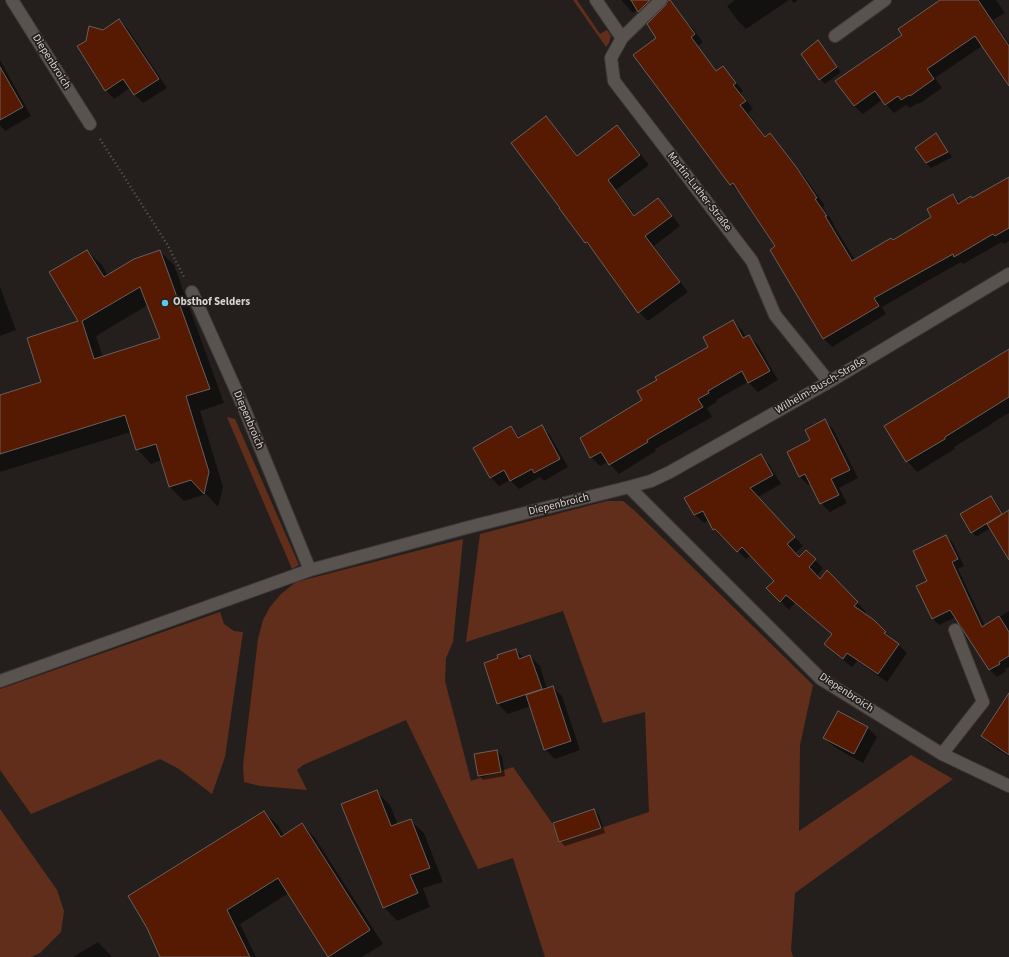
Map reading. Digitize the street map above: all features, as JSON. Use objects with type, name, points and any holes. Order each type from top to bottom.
[{"type":"street","name":"Diepenbroich","points":[[12,0],[90,124]]},
{"type":"street","points":[[596,0],[622,38]]},
{"type":"street","name":"Martin-Luther-Straße","points":[[661,0],[622,38],[611,58],[614,81],[752,260],[775,315],[829,382]]},
{"type":"street","points":[[835,36],[885,0]]},
{"type":"street","name":"Wilhelm-Busch-Straße","points":[[629,488],[651,481],[670,472],[829,382],[1009,274]]},
{"type":"street","name":"Diepenbroich","points":[[192,292],[244,408],[310,570],[473,526],[629,488],[821,679],[942,754],[1009,786]]},
{"type":"street","points":[[0,681],[310,570]]},
{"type":"street","points":[[942,754],[983,702],[955,630]]},
{"type":"path","points":[[90,124],[167,244],[192,292]]},
{"type":"shaded area","points":[[573,0],[577,0],[600,34],[607,30],[611,36],[606,47]]},
{"type":"shaded area","points":[[227,417],[235,419],[299,565],[292,569]]},
{"type":"shaded area","points":[[607,501],[623,501],[635,511],[813,685],[800,745],[799,831],[911,755],[953,779],[795,893],[791,950],[793,957],[545,957],[513,858],[478,869],[406,720],[303,765],[297,770],[307,790],[260,786],[244,782],[243,766],[258,639],[263,620],[270,607],[281,594],[296,582],[463,539],[453,642],[446,658],[445,681],[471,781],[513,767],[552,823],[559,842],[649,812],[645,712],[603,723],[563,611],[466,642],[480,534]]},
{"type":"shaded area","points":[[220,612],[224,624],[234,631],[243,632],[225,757],[212,794],[179,769],[160,759],[31,814],[0,770],[0,689]]},
{"type":"shaded area","points":[[0,809],[57,890],[64,911],[61,932],[40,953],[31,957],[0,957]]},
{"type":"building","points":[[631,0],[650,0],[638,12]]},
{"type":"building","points":[[668,0],[670,0],[695,34],[691,37],[716,71],[723,66],[736,83],[733,85],[746,101],[740,105],[765,137],[770,133],[797,168],[817,198],[815,199],[827,216],[825,216],[852,261],[891,238],[893,240],[931,217],[927,209],[953,194],[958,204],[971,196],[972,198],[1009,177],[1009,228],[995,236],[993,234],[954,257],[953,254],[874,298],[879,306],[823,339],[770,250],[775,246],[733,183],[730,185],[633,55],[656,38],[647,24],[666,5]]},
{"type":"building","points":[[940,0],[978,0],[1009,46],[1009,86],[975,36],[927,69],[934,79],[910,96],[909,95],[901,100],[898,96],[885,105],[875,91],[854,106],[835,81],[902,35],[898,29]]},
{"type":"building","points":[[119,19],[159,79],[134,95],[123,79],[105,91],[77,46],[86,41],[89,26],[103,30]]},
{"type":"building","points":[[818,40],[837,67],[819,80],[801,54]]},
{"type":"building","points":[[0,67],[23,107],[0,120]]},
{"type":"building","points":[[546,116],[577,156],[617,125],[640,155],[608,180],[634,216],[658,198],[672,216],[645,236],[680,282],[638,313],[587,242],[585,243],[511,143]]},
{"type":"building","points":[[936,133],[948,152],[926,163],[915,148]]},
{"type":"building","points":[[87,250],[104,277],[134,259],[160,250],[210,389],[186,396],[209,472],[204,494],[191,480],[169,487],[156,444],[136,450],[125,415],[0,454],[0,395],[41,382],[27,338],[78,321],[49,272]],"holes":[[[140,287],[160,338],[94,359],[82,321]]]},
{"type":"building","points":[[733,320],[743,338],[749,335],[770,371],[748,383],[742,371],[708,391],[709,393],[698,399],[703,407],[647,440],[648,442],[609,465],[601,452],[590,458],[580,438],[642,400],[637,391],[657,380],[655,377],[708,347],[703,337]]},
{"type":"building","points":[[1009,349],[1009,397],[945,437],[945,439],[906,462],[884,426]]},
{"type":"building","points":[[825,419],[850,470],[831,479],[839,495],[820,504],[805,474],[799,477],[787,452],[810,440],[805,430]]},
{"type":"building","points":[[542,425],[560,459],[534,473],[532,469],[510,481],[504,470],[490,478],[473,448],[511,426],[518,438]]},
{"type":"building","points":[[761,454],[773,475],[750,488],[795,537],[787,544],[799,557],[806,550],[816,559],[809,567],[820,579],[827,570],[858,602],[854,606],[874,620],[886,632],[884,633],[899,644],[878,674],[847,653],[843,659],[824,644],[832,634],[786,595],[780,602],[766,588],[774,581],[742,547],[737,552],[715,529],[713,530],[703,511],[694,515],[684,498]]},
{"type":"building","points":[[991,496],[1002,514],[971,533],[960,514]]},
{"type":"building","points":[[1009,510],[1009,560],[987,524]]},
{"type":"building","points":[[946,535],[958,559],[952,562],[982,627],[999,616],[1009,632],[1009,656],[999,662],[1000,664],[989,670],[950,610],[932,619],[916,586],[927,581],[913,551]]},
{"type":"building","points":[[516,649],[519,659],[530,655],[542,689],[497,704],[484,663],[498,658],[497,655]]},
{"type":"building","points":[[553,686],[571,741],[544,750],[526,695]]},
{"type":"building","points":[[1009,693],[1009,755],[981,736]]},
{"type":"building","points":[[838,711],[868,727],[854,754],[823,738]]},
{"type":"building","points":[[497,750],[501,772],[478,776],[474,754]]},
{"type":"building","points":[[377,790],[391,826],[411,819],[430,868],[410,875],[418,893],[383,908],[341,804]]},
{"type":"building","points":[[594,809],[601,828],[559,842],[553,823]]},
{"type":"building","points":[[264,811],[281,837],[302,823],[370,930],[328,957],[278,878],[227,910],[250,957],[160,957],[147,928],[128,896]]},
{"type":"place","name":"Obsthof Selders","points":[[165,303]]}]
